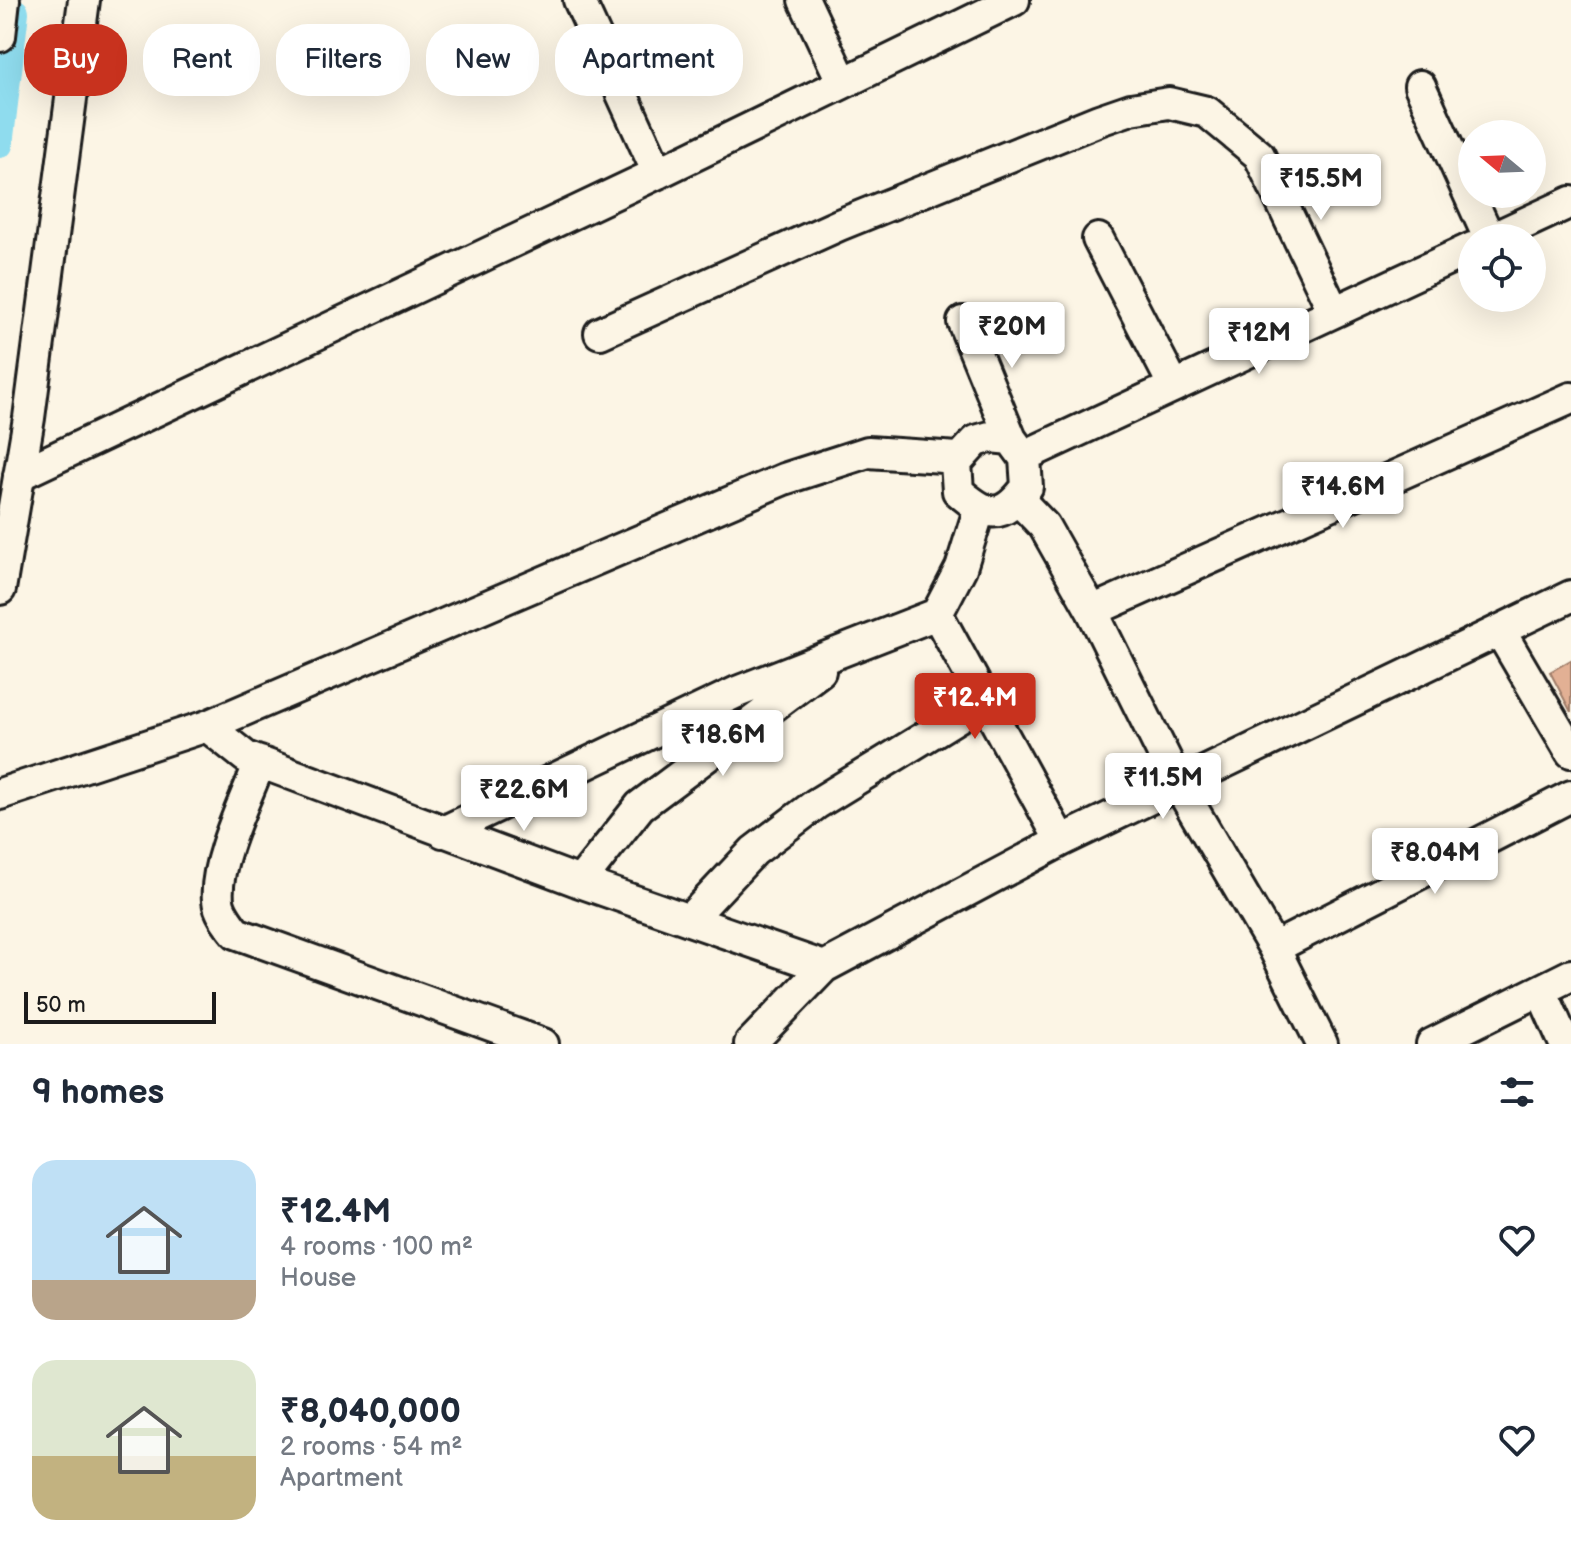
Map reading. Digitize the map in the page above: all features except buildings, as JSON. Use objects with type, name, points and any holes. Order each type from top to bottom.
[{"type":"street","points":[[0,36],[4,0]]},
{"type":"street","points":[[0,589],[29,418],[84,0]]},
{"type":"street","points":[[579,0],[658,173]]},
{"type":"street","points":[[804,0],[843,83]]},
{"type":"street","points":[[19,475],[843,83],[962,11],[1014,0]]},
{"type":"street","points":[[1420,86],[1484,224]]},
{"type":"street","points":[[600,333],[839,225],[1070,131],[1131,109],[1169,103],[1207,112],[1259,155],[1334,312]]},
{"type":"street","points":[[1522,224],[1571,202]]},
{"type":"street","points":[[1098,239],[1174,386]]},
{"type":"street","points":[[963,322],[1018,448],[1027,487],[1008,508],[991,512],[979,510],[958,491],[958,458],[976,441],[990,437],[1018,448],[1174,386],[1458,254]]},
{"type":"street","points":[[1092,611],[1571,398]]},
{"type":"street","points":[[0,794],[207,726],[784,479],[868,452],[958,458]]},
{"type":"street","points":[[1018,499],[1044,526],[1092,611],[1178,784],[1274,948],[1322,1044]]},
{"type":"street","points":[[443,832],[737,692],[937,614],[961,568],[979,510]]},
{"type":"street","points":[[750,1044],[824,967],[1061,841],[1571,596]]},
{"type":"street","points":[[937,614],[1061,841]]},
{"type":"street","points":[[1500,631],[1571,752]]},
{"type":"street","points":[[580,882],[640,806],[845,652]]},
{"type":"street","points":[[689,920],[754,851],[816,804],[984,701]]},
{"type":"street","points":[[207,726],[246,757],[580,882],[824,967]]},
{"type":"street","points":[[260,762],[218,873],[218,903],[226,921],[236,933],[543,1044]]},
{"type":"street","points":[[1274,948],[1571,796]]},
{"type":"street","points":[[1432,1044],[1571,975]]},
{"type":"street","points":[[1541,990],[1565,1044]]},
{"type":"waterway","points":[[0,145],[16,12]]}]
